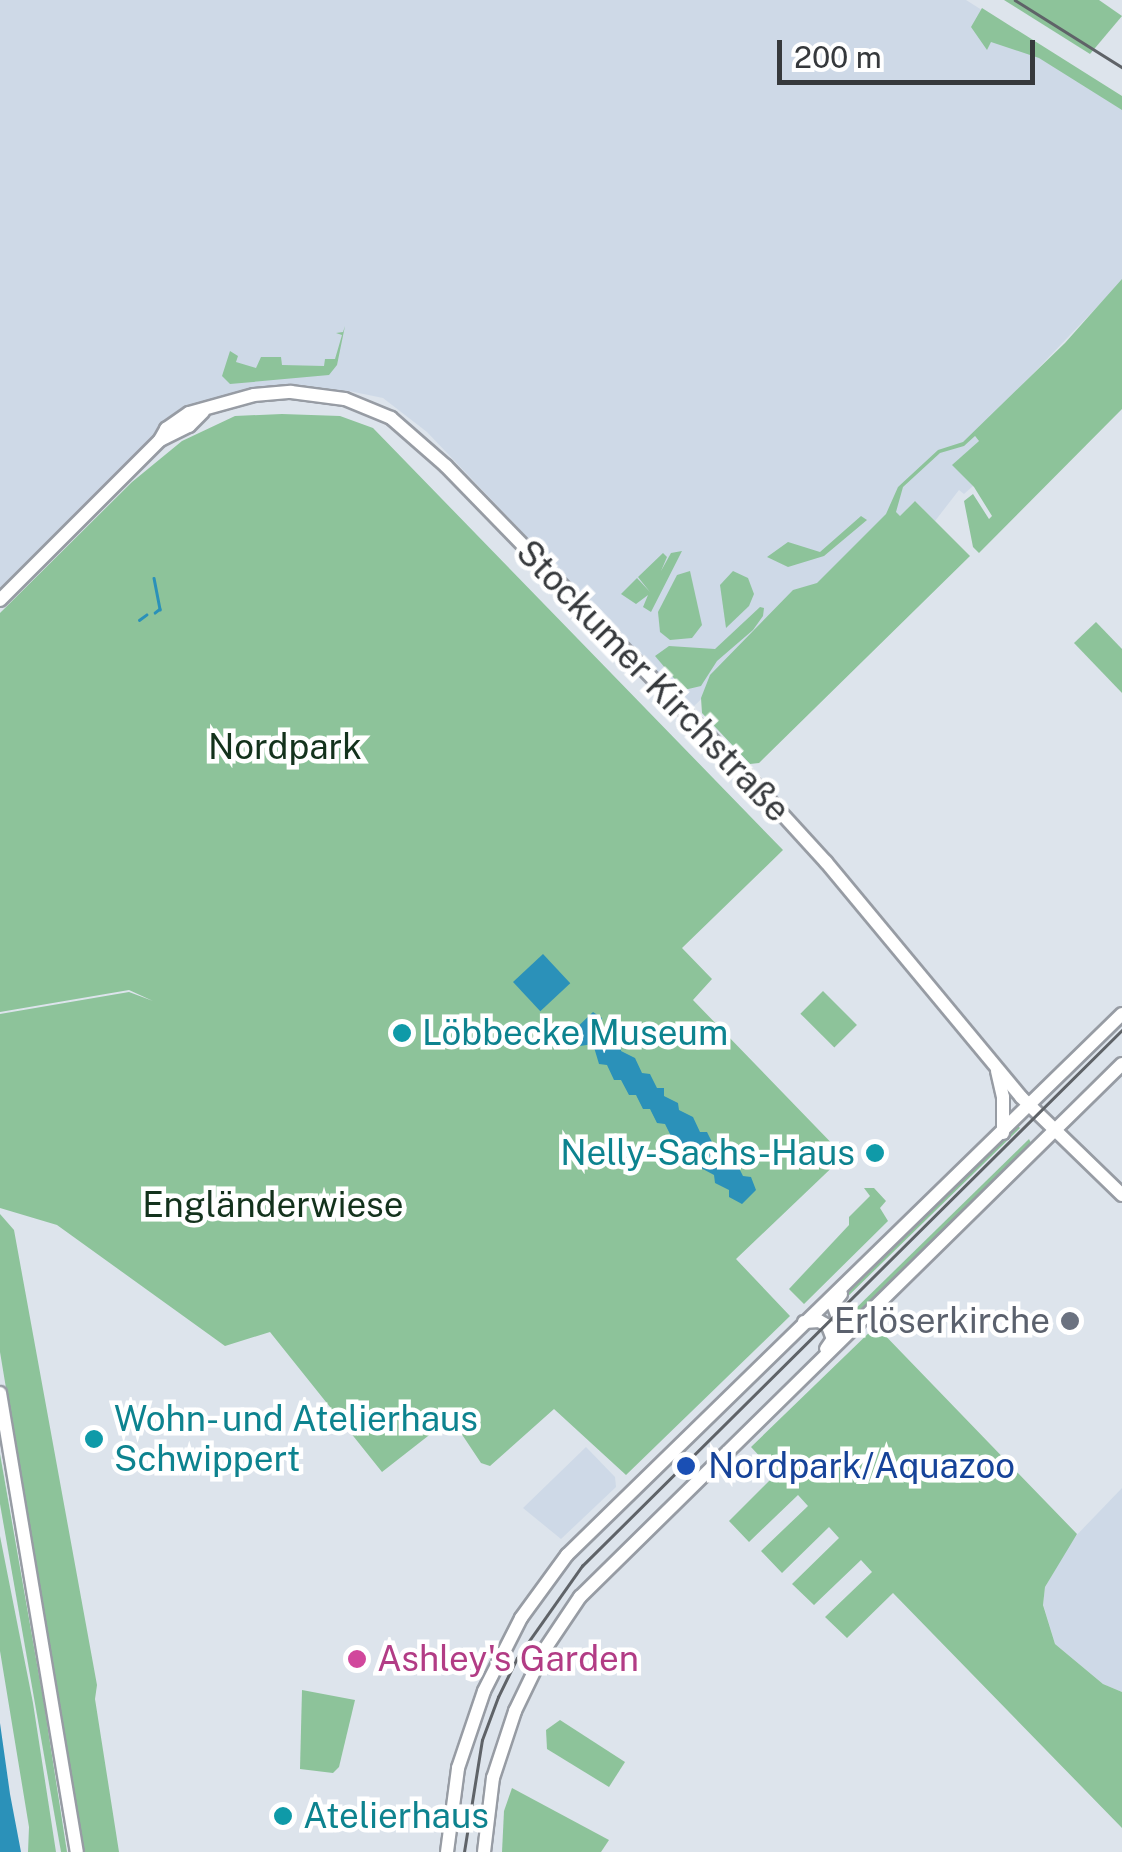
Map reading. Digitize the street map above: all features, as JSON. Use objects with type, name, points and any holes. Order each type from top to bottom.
[{"type":"street","name":"Stockumer Kirchstraße","points":[[0,600],[160,440],[166,428],[181,418],[254,395],[302,393],[368,406],[410,432],[752,780],[826,862],[1016,1091],[1122,1195]]},
{"type":"street","points":[[447,1852],[450,1808],[468,1730],[521,1618],[587,1533],[1122,1014]]},
{"type":"street","points":[[484,1852],[493,1778],[528,1682],[566,1618],[605,1569],[1122,1064]]},
{"type":"street","points":[[996,1068],[1003,1133]]},
{"type":"street","points":[[1000,1082],[1016,1091]]},
{"type":"street","points":[[841,1287],[833,1304],[838,1316],[852,1322],[865,1318]]},
{"type":"street","points":[[804,1322],[818,1321],[831,1331],[832,1342],[821,1360]]},
{"type":"street","points":[[0,1394],[77,1852]]},
{"type":"shaded area","points":[[0,0],[966,0],[1122,98],[1122,281],[974,435],[979,441],[953,465],[973,486],[964,494],[959,490],[935,521],[915,501],[900,516],[894,512],[691,709],[427,432],[383,398],[349,391],[268,386],[221,396],[190,411],[0,592]]},
{"type":"shaded area","points":[[586,1447],[615,1477],[616,1487],[561,1539],[523,1508]]},
{"type":"shaded area","points":[[1122,1488],[1122,1692],[1103,1684],[1055,1644],[1043,1604],[1045,1587],[1071,1541]]},
{"type":"green space","points":[[1004,0],[1099,0],[1122,16],[1090,54]]},
{"type":"green space","points":[[982,8],[1122,96],[1122,110],[1039,58],[991,42],[987,50],[971,27]]},
{"type":"green space","points":[[1122,279],[1122,409],[979,553],[973,547],[964,501],[973,494],[989,519],[992,516],[974,487],[952,465],[979,441],[975,436],[964,446],[940,453],[903,487],[896,512],[900,516],[915,501],[970,556],[759,763],[750,764],[702,713],[701,698],[710,675],[793,590],[817,583],[886,514],[898,487],[938,450],[963,442],[1065,343]]},
{"type":"green space","points":[[345,326],[337,365],[329,375],[230,384],[222,376],[230,351],[238,356],[236,362],[256,368],[261,357],[281,357],[282,365],[324,366],[325,359],[335,359],[342,335],[336,333],[343,332]]},
{"type":"green space","name":"Nordpark","points":[[235,416],[340,416],[373,428],[783,850],[682,948],[712,979],[693,1000],[844,1156],[736,1259],[790,1316],[626,1475],[554,1409],[490,1466],[481,1463],[451,1418],[382,1472],[270,1332],[225,1346],[57,1225],[0,1208],[0,1014],[129,992],[153,1001],[129,990],[0,1012],[0,613],[132,482],[182,441]]},
{"type":"green space","points":[[861,516],[867,520],[824,556],[788,567],[767,557],[788,542],[820,552]]},
{"type":"green space","points":[[682,551],[651,612],[643,607],[648,595],[636,604],[621,594],[637,578],[650,592],[638,577],[663,553],[667,557],[661,571],[671,553]]},
{"type":"green space","points":[[690,571],[702,625],[692,638],[670,640],[660,632],[658,612],[677,575]]},
{"type":"green space","points":[[733,571],[748,578],[754,594],[749,606],[726,628],[720,585]]},
{"type":"green space","points":[[760,607],[764,608],[763,616],[753,630],[717,661],[701,686],[684,690],[655,656],[669,646],[715,649]]},
{"type":"green space","points":[[1096,622],[1122,649],[1122,693],[1074,643]]},
{"type":"green space","points":[[823,991],[857,1025],[834,1048],[800,1014]]},
{"type":"green space","points":[[1016,1124],[1020,1128],[837,1307],[839,1298]]},
{"type":"green space","points":[[1029,1139],[1032,1145],[857,1315],[847,1317]]},
{"type":"green space","points":[[864,1188],[874,1188],[886,1201],[880,1208],[888,1221],[804,1304],[789,1289],[849,1225],[849,1217],[870,1196]]},
{"type":"green space","points":[[0,1214],[14,1230],[97,1685],[95,1699],[119,1852],[83,1852],[0,1352]]},
{"type":"green space","points":[[876,1326],[1077,1534],[1045,1587],[1043,1605],[1055,1644],[1103,1684],[1122,1692],[1122,1828],[893,1593],[847,1638],[825,1617],[872,1572],[861,1560],[814,1605],[792,1584],[839,1538],[829,1527],[782,1573],[761,1551],[808,1506],[798,1495],[749,1542],[729,1521],[776,1474],[751,1447]]},
{"type":"green space","points":[[0,1454],[67,1852],[61,1852],[0,1504]]},
{"type":"green space","points":[[0,1536],[33,1703],[56,1852],[28,1852],[29,1827],[0,1651]]},
{"type":"green space","points":[[302,1690],[355,1700],[339,1767],[333,1773],[300,1769]]},
{"type":"green space","points":[[560,1720],[625,1762],[609,1787],[547,1749],[546,1730]]},
{"type":"green space","points":[[512,1788],[609,1840],[601,1852],[502,1852],[504,1811]]},
{"type":"water","points":[[543,954],[570,983],[540,1011],[513,982]]},
{"type":"water","points":[[593,1012],[602,1018],[600,1036],[621,1044],[621,1051],[635,1058],[642,1073],[650,1074],[657,1088],[664,1088],[664,1096],[693,1117],[700,1132],[707,1132],[714,1146],[721,1147],[722,1154],[736,1162],[743,1176],[751,1177],[756,1190],[742,1204],[729,1197],[729,1190],[715,1183],[714,1175],[701,1168],[679,1139],[672,1138],[665,1124],[657,1123],[650,1109],[643,1109],[636,1095],[629,1095],[621,1080],[614,1080],[607,1065],[599,1064],[593,1044],[580,1046],[570,1041],[569,1035]]},
{"type":"water","points":[[0,1723],[10,1794],[21,1852],[0,1852]]},
{"type":"waterway","points":[[154,578],[160,609],[155,613]]},
{"type":"waterway","points":[[139,620],[146,615]]},
{"type":"tram line","points":[[1015,0],[1122,67]]},
{"type":"tram line","points":[[464,1852],[482,1740],[498,1697],[517,1658],[582,1566],[1122,1030]]},
{"type":"place","name":"Löbbecke Museum","points":[[402,1033]]},
{"type":"place","name":"Nelly-Sachs-Haus","points":[[875,1153]]},
{"type":"place","name":"Erlöserkirche","points":[[1070,1321]]},
{"type":"place","name":"Wohn- und Atelierhaus Schwippert","points":[[94,1439]]},
{"type":"place","name":"Nordpark/Aquazoo","points":[[686,1466]]},
{"type":"place","name":"Ashley's Garden","points":[[357,1659]]},
{"type":"place","name":"Atelierhaus","points":[[283,1816]]},
{"type":"park label","name":"Engländerwiese","points":[[273,1205]]}]
